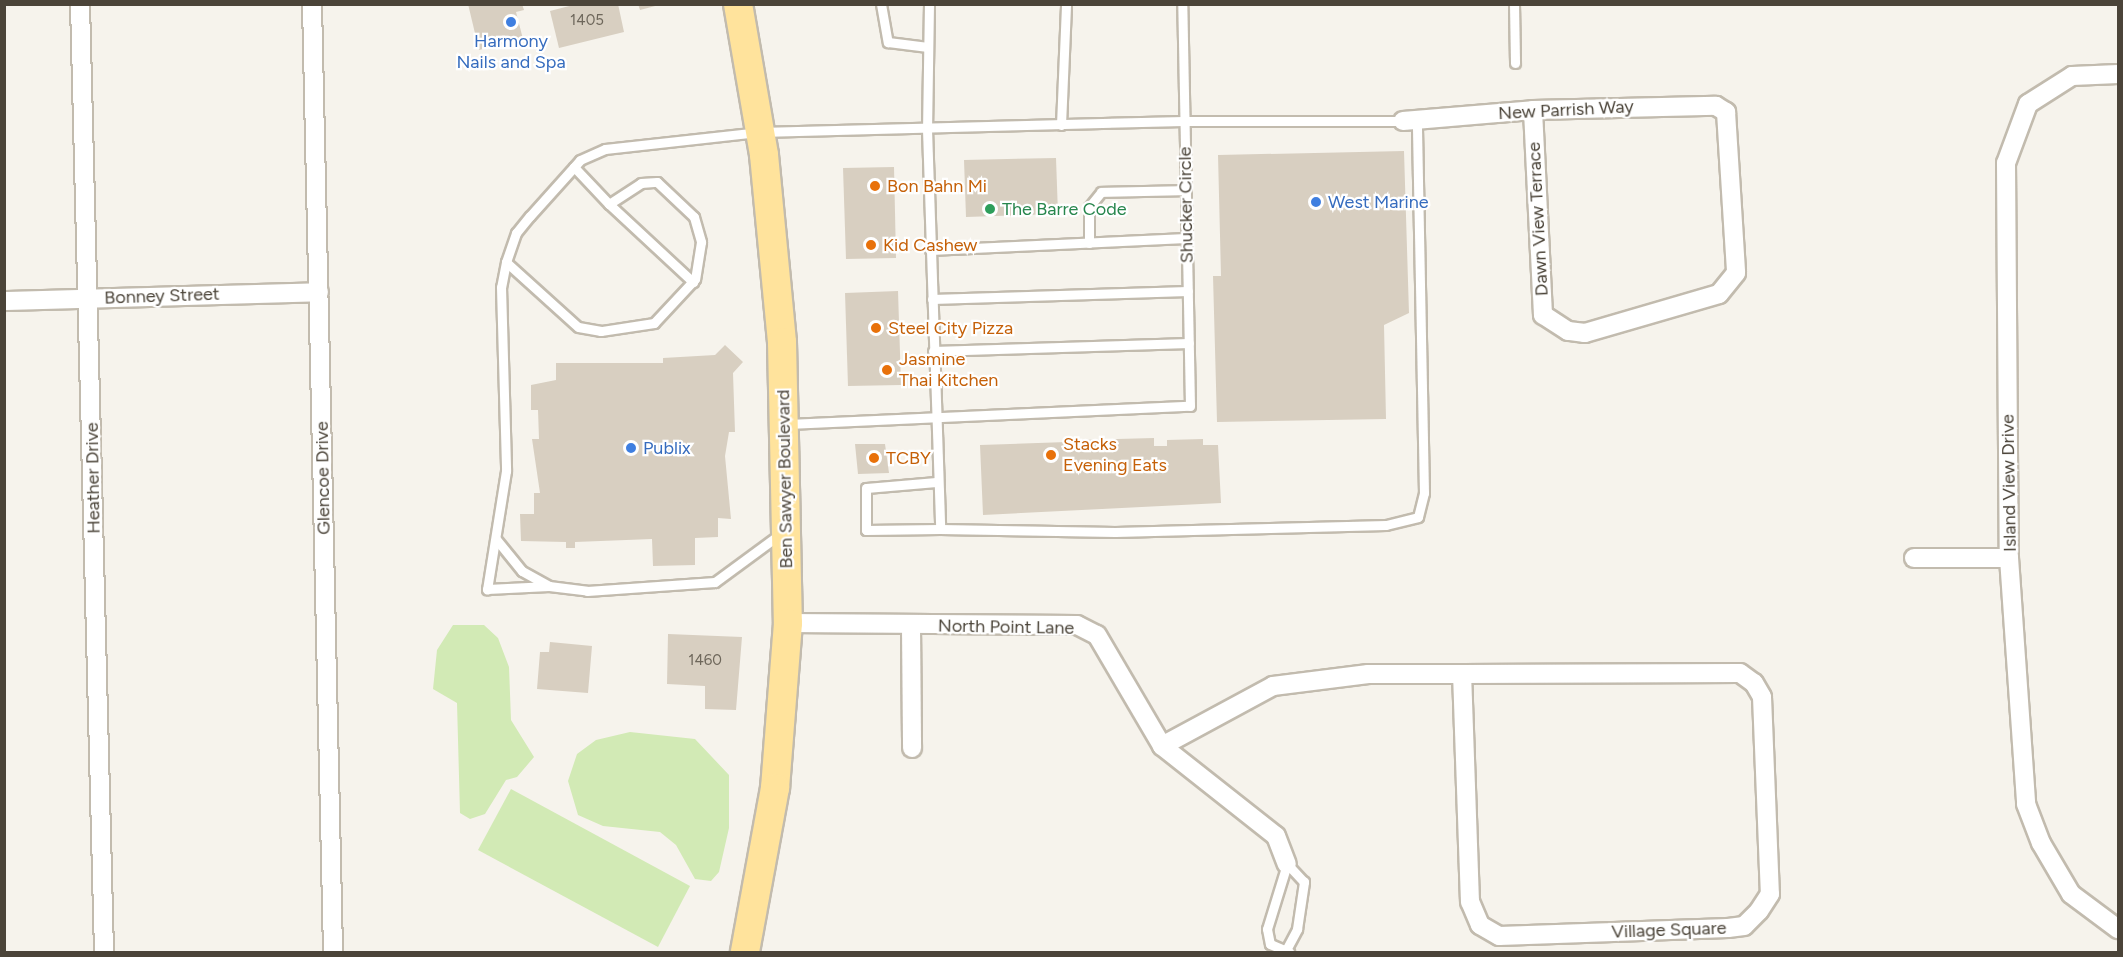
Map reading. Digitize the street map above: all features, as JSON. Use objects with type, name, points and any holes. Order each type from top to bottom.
[{"type":"main road","name":"Ben Sawyer Boulevard","points":[[738,4],[760,132],[782,342],[788,623],[775,788],[745,952]]},
{"type":"street","name":"Heather Drive","points":[[80,4],[104,952]]},
{"type":"street","name":"Glencoe Drive","points":[[312,4],[333,952]]},
{"type":"street","name":"Island View Drive","points":[[2118,74],[2072,76],[2028,104],[2006,163],[2009,558],[2026,804],[2041,843],[2071,894],[2118,929]]},
{"type":"street","name":"New Parrish Way","points":[[1410,121],[1533,110],[1703,104],[1726,112]]},
{"type":"street","name":"Dawn View Terrace","points":[[1533,110],[1543,315],[1569,331],[1584,333],[1719,294],[1736,273],[1726,112]]},
{"type":"street","name":"Bonney Street","points":[[4,301],[319,292]]},
{"type":"street","points":[[1914,558],[2009,558]]},
{"type":"street","name":"North Point Lane","points":[[788,623],[910,626],[1077,625],[1097,635],[1162,746],[1276,836],[1287,864]]},
{"type":"street","points":[[910,626],[912,748]]},
{"type":"street","name":"Village Square","points":[[1162,746],[1273,686],[1368,674],[1740,673],[1754,683],[1762,697],[1770,894],[1759,911],[1744,926],[1728,928],[1499,936],[1480,925],[1470,902],[1462,674]]},
{"type":"lane","points":[[881,4],[888,42],[928,47]]},
{"type":"lane","points":[[929,4],[927,129],[936,482],[940,529]]},
{"type":"lane","points":[[1061,125],[1066,4]]},
{"type":"lane","name":"Shucker Circle","points":[[934,417],[1190,406],[1182,4]]},
{"type":"lane","points":[[1514,4],[1515,63]]},
{"type":"lane","points":[[786,528],[715,582],[587,591],[549,586],[487,589],[506,471],[501,287],[506,262],[516,233],[574,167],[605,149],[760,132],[1184,121],[1410,121],[1424,493],[1418,517],[1386,525],[1115,532],[867,530],[866,488],[936,482]]},
{"type":"lane","points":[[574,167],[609,204],[693,282]]},
{"type":"lane","points":[[506,262],[578,327],[601,331],[654,322],[693,282],[701,242],[694,217],[681,201],[657,182],[641,183],[609,204]]},
{"type":"lane","points":[[1089,243],[1089,207],[1101,192],[1186,190]]},
{"type":"lane","points":[[930,249],[1186,238]]},
{"type":"lane","points":[[932,299],[1188,291]]},
{"type":"lane","points":[[933,351],[1189,343]]},
{"type":"lane","points":[[784,424],[934,417]]},
{"type":"lane","points":[[496,538],[522,571],[549,586]]},
{"type":"lane","points":[[1287,864],[1304,882],[1298,929],[1287,951],[1270,944],[1267,929],[1287,864]]},
{"type":"green space","points":[[453,625],[484,625],[498,638],[509,667],[511,720],[534,757],[517,777],[506,780],[485,814],[470,819],[460,813],[457,703],[433,689],[437,650]]},
{"type":"green space","points":[[630,732],[695,739],[729,775],[729,828],[719,872],[711,881],[695,879],[676,845],[660,832],[603,826],[578,815],[568,781],[577,754],[596,740]]},
{"type":"green space","points":[[511,789],[690,886],[658,947],[478,850]]},
{"type":"building","points":[[468,4],[522,4],[524,10],[516,12],[523,39],[479,50]]},
{"type":"building","points":[[577,4],[618,4],[624,32],[559,48],[550,11]]},
{"type":"building","points":[[638,4],[659,4],[659,5],[640,10]]},
{"type":"building","points":[[1404,151],[1409,313],[1384,325],[1386,419],[1217,422],[1213,276],[1221,276],[1218,155]]},
{"type":"building","points":[[1056,158],[1058,214],[966,217],[964,160]]},
{"type":"building","points":[[894,167],[896,258],[846,259],[843,168]]},
{"type":"building","points":[[898,291],[901,385],[848,386],[845,293]]},
{"type":"building","name":"Publix","points":[[725,345],[743,362],[733,373],[735,432],[729,432],[725,456],[731,519],[718,518],[718,537],[695,538],[695,565],[653,566],[652,539],[575,542],[575,548],[566,548],[566,542],[521,541],[520,514],[534,514],[534,493],[540,493],[532,439],[539,439],[538,410],[531,410],[531,385],[556,380],[556,363],[663,363],[663,358],[715,355]]},
{"type":"building","points":[[1154,438],[1154,446],[1167,446],[1167,440],[1203,439],[1203,445],[1218,445],[1221,503],[983,515],[980,445],[1067,442],[1068,449],[1081,448],[1080,440]]},
{"type":"building","points":[[855,444],[885,444],[889,473],[858,474]]},
{"type":"building","points":[[668,634],[742,637],[736,710],[705,709],[705,686],[667,684]]},
{"type":"building","points":[[550,642],[592,646],[588,693],[537,689],[540,652],[549,652]]},
{"type":"place","name":"Harmony Nails and Spa","points":[[511,22]]},
{"type":"place","name":"Bon Bahn Mi","points":[[875,186]]},
{"type":"place","name":"West Marine","points":[[1316,202]]},
{"type":"place","name":"The Barre Code","points":[[990,209]]},
{"type":"place","name":"Kid Cashew","points":[[871,245]]},
{"type":"place","name":"Steel City Pizza","points":[[876,328]]},
{"type":"place","name":"Jasmine Thai Kitchen","points":[[887,370]]},
{"type":"place","name":"Publix","points":[[631,448]]},
{"type":"place","name":"Stacks Evening Eats","points":[[1051,455]]},
{"type":"place","name":"TCBY","points":[[874,458]]}]
